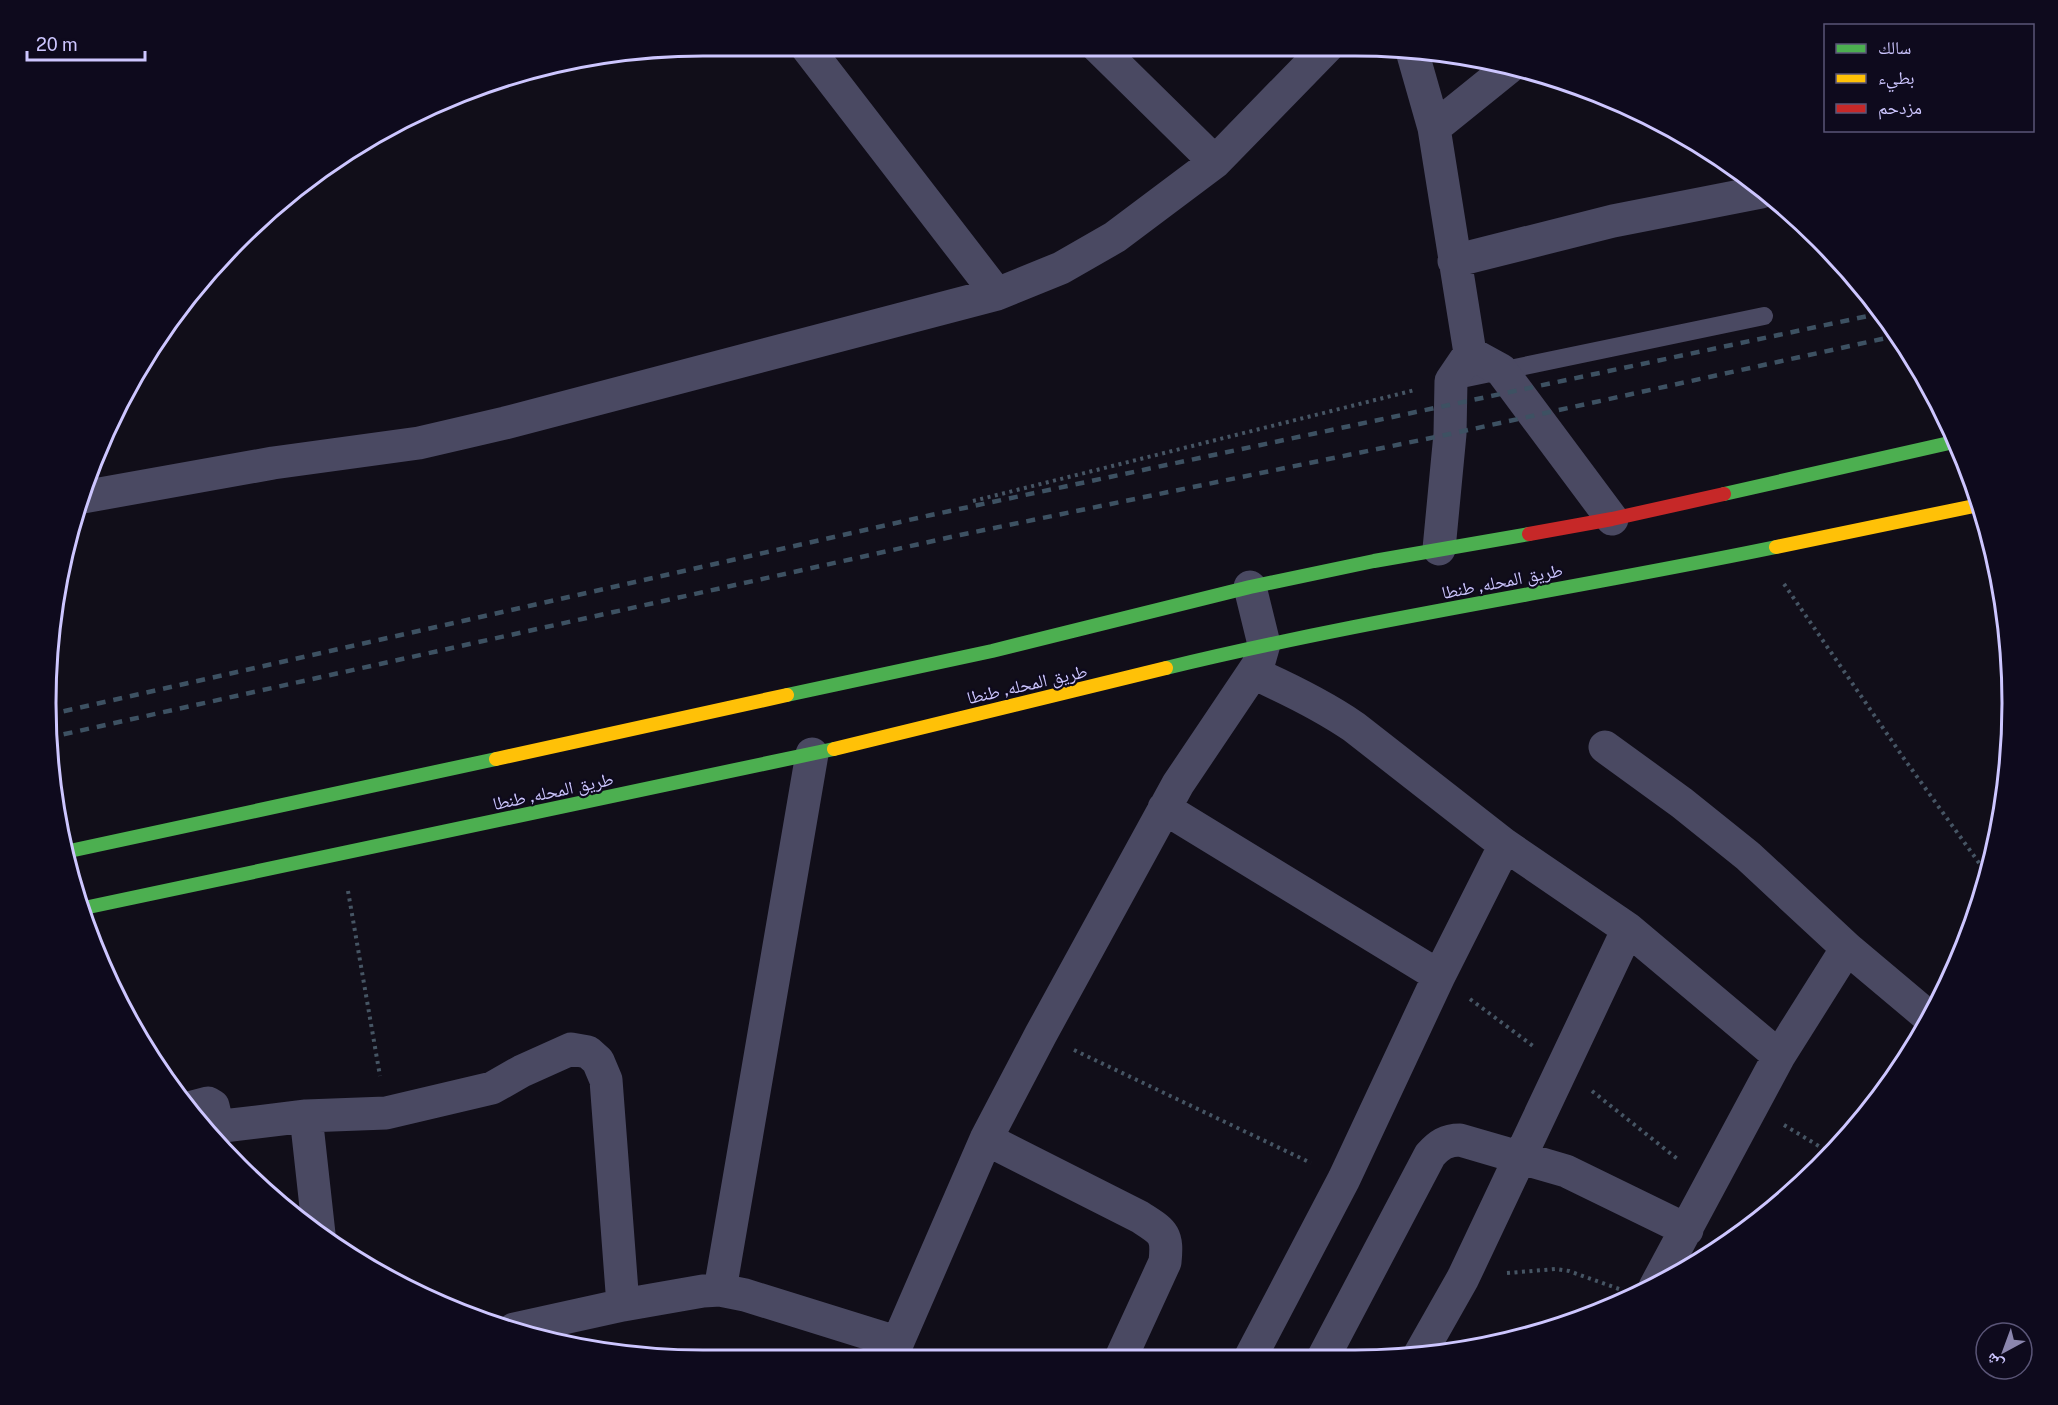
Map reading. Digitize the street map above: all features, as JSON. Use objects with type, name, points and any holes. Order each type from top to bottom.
[{"type":"highway","points":[[73,850],[992,651],[1250,587],[1439,549],[1612,519],[1948,443]]},
{"type":"highway","name":"طريق المحله, طنطا","points":[[89,907],[1971,507]]},
{"type":"street","points":[[813,56],[997,294]]},
{"type":"street","points":[[1107,56],[1215,162]]},
{"type":"street","points":[[90,496],[273,463],[419,443],[515,421],[997,294],[1061,268],[1115,237],[1215,162],[1318,56]]},
{"type":"street","points":[[1414,59],[1434,128],[1470,353],[1451,381],[1450,434],[1439,549]]},
{"type":"street","points":[[1434,128],[1502,73]]},
{"type":"street","points":[[1454,261],[1613,221],[1754,193]]},
{"type":"street","points":[[1470,353],[1501,370],[1612,519]]},
{"type":"street","points":[[893,1350],[986,1138],[1164,808],[1258,659],[1250,587]]},
{"type":"street","points":[[1258,659],[1332,711],[1505,844],[1628,929],[1779,1056]]},
{"type":"street","points":[[1605,747],[1682,803],[1748,856],[1847,948],[1923,1012]]},
{"type":"street","points":[[720,1290],[812,754]]},
{"type":"street","points":[[1164,808],[1439,976]]},
{"type":"street","points":[[1254,1350],[1344,1179],[1439,976],[1505,844]]},
{"type":"street","points":[[1425,1345],[1463,1278],[1628,929]]},
{"type":"street","points":[[1647,1280],[1686,1230],[1779,1056],[1847,948]]},
{"type":"street","points":[[197,1106],[208,1103],[213,1106],[217,1123],[223,1126],[306,1116],[386,1113],[481,1091],[501,1084],[522,1071],[571,1049],[588,1052],[598,1061],[606,1080],[622,1305]]},
{"type":"street","points":[[306,1116],[318,1222]]},
{"type":"street","points":[[986,1138],[1140,1217],[1161,1232],[1167,1246],[1165,1262],[1125,1350]]},
{"type":"street","points":[[1328,1350],[1430,1155],[1437,1147],[1449,1140],[1460,1140],[1566,1171],[1686,1230]]},
{"type":"street","points":[[530,1325],[622,1305],[703,1290],[720,1290],[745,1295],[890,1350]]},
{"type":"lane","points":[[1451,381],[1764,316]]},
{"type":"path","points":[[973,501],[1451,381]]},
{"type":"path","points":[[1761,551],[1981,866]]},
{"type":"path","points":[[342,854],[386,1113]]},
{"type":"path","points":[[1439,976],[1563,1069],[1711,1186]]},
{"type":"path","points":[[1041,1034],[1344,1179]]},
{"type":"path","points":[[1753,1106],[1823,1149]]},
{"type":"path","points":[[1463,1278],[1556,1269],[1633,1287]]},
{"type":"railway","points":[[56,713],[931,515],[1873,315]]},
{"type":"railway","points":[[57,736],[960,535],[1450,434],[1889,337]]},
{"type":"traffic: fast","points":[[1724,494],[1948,443]]},
{"type":"traffic: fast","points":[[787,695],[992,651],[1250,587],[1374,561],[1529,534]]},
{"type":"traffic: fast","points":[[1166,668],[1318,634],[1776,547]]},
{"type":"traffic: fast","points":[[89,907],[834,749]]},
{"type":"traffic: fast","points":[[73,850],[496,759]]},
{"type":"traffic: slow","points":[[1776,547],[1971,507]]},
{"type":"traffic: slow","points":[[834,749],[1166,668]]},
{"type":"traffic: slow","points":[[496,759],[787,695]]},
{"type":"traffic: jam","points":[[1529,534],[1612,519],[1724,494]]}]
